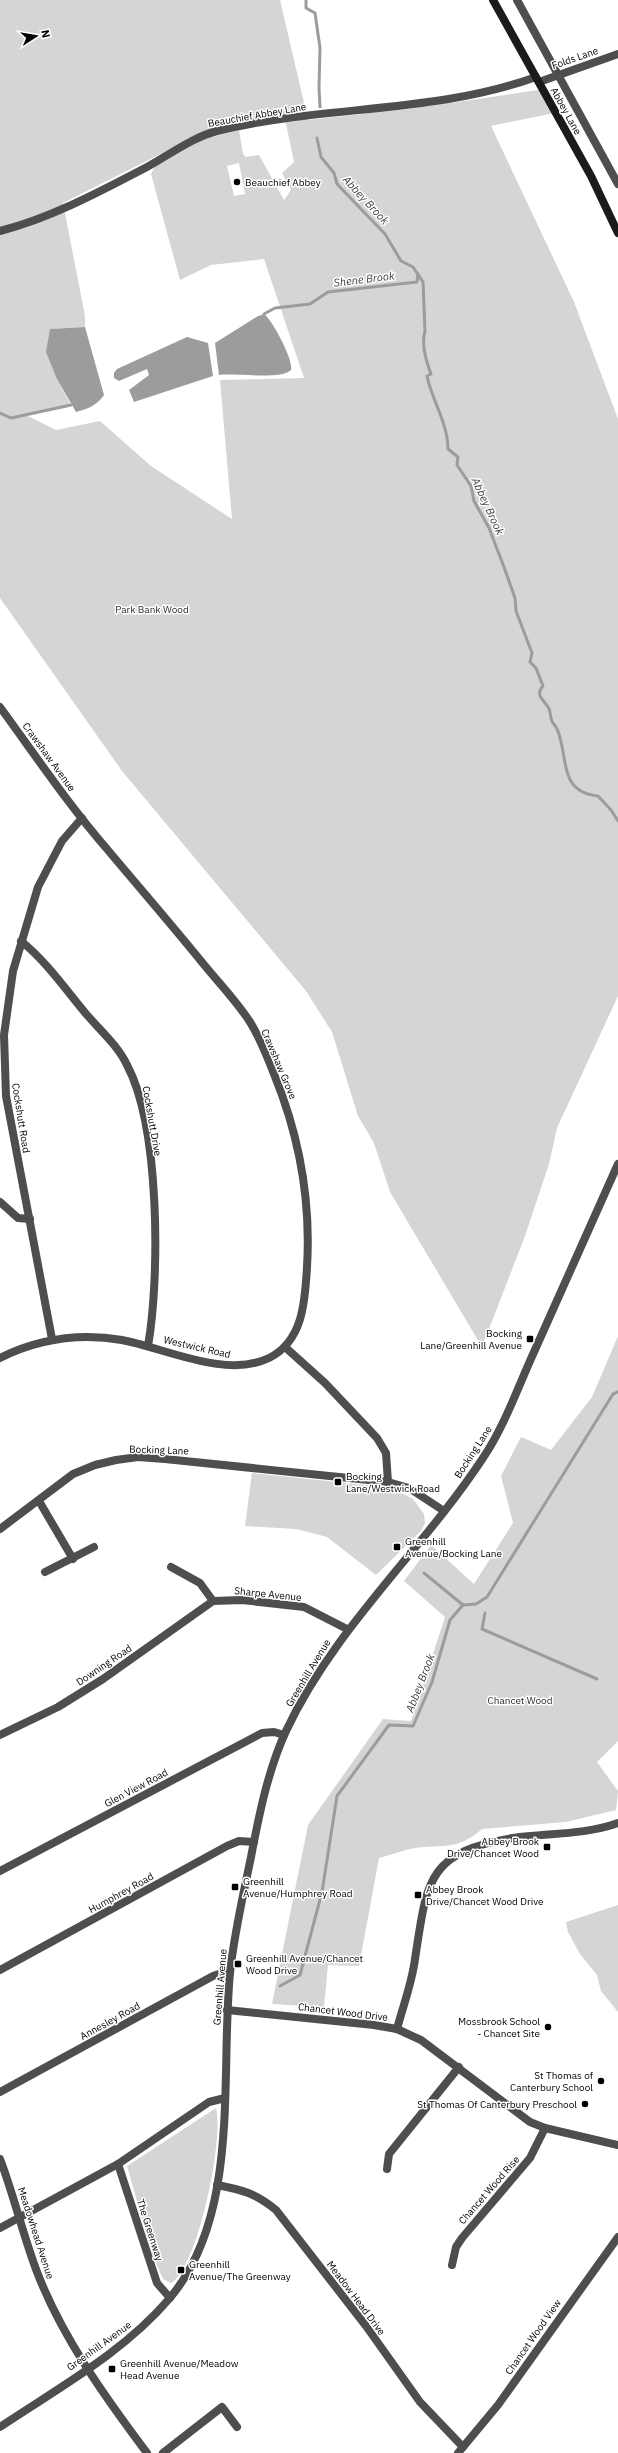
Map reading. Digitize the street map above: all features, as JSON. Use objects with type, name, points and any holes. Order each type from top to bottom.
[{"type":"main road","name":"Abbey Lane","points":[[493,0],[591,176],[618,234]]},
{"type":"street","name":"Abbey Lane","points":[[517,0],[559,74],[618,184]]},
{"type":"street","name":"Folds Lane","points":[[538,80],[618,54]]},
{"type":"street","name":"Beauchief Abbey Lane","points":[[0,231],[30,222],[75,203],[210,133],[285,118],[422,102],[487,92],[538,80]]},
{"type":"street","name":"Crawshaw Avenue","points":[[0,707],[82,818]]},
{"type":"street","name":"Cockshutt Road","points":[[52,1339],[6,1096],[2,1034],[13,971],[38,887],[62,841],[82,818]]},
{"type":"street","name":"Crawshaw Grove","points":[[82,818],[237,1004],[259,1039],[278,1084],[298,1147],[308,1229],[306,1286],[302,1314],[294,1336],[285,1347]]},
{"type":"street","name":"Cockshutt Drive","points":[[21,941],[40,960],[120,1054],[136,1087],[146,1128],[152,1180],[154,1228],[153,1314],[148,1346]]},
{"type":"street","name":"Bocking Lane","points":[[0,1529],[73,1474],[94,1464],[138,1458],[388,1482],[409,1488],[444,1511],[497,1436],[618,1164]]},
{"type":"street","points":[[0,1202],[18,1218],[30,1219]]},
{"type":"street","name":"Westwick Road","points":[[0,1357],[52,1339],[98,1338],[148,1346],[185,1357],[233,1366],[250,1365],[266,1360],[285,1347]]},
{"type":"street","points":[[285,1347],[326,1383],[377,1438],[386,1452],[388,1482]]},
{"type":"street","points":[[39,1501],[72,1559]]},
{"type":"street","name":"Greenhill Avenue","points":[[0,2427],[119,2347],[170,2298],[184,2278],[202,2241],[216,2185],[223,2138],[227,2010],[230,1970],[254,1842],[265,1793],[284,1735],[321,1666],[348,1629],[444,1511]]},
{"type":"street","points":[[45,1572],[94,1547]]},
{"type":"street","points":[[171,1567],[200,1583],[213,1601]]},
{"type":"street","name":"Sharpe Avenue","points":[[213,1601],[242,1600],[304,1607],[348,1629]]},
{"type":"street","name":"Downing Road","points":[[0,1735],[58,1707],[103,1679],[213,1601]]},
{"type":"street","name":"Glen View Road","points":[[0,1871],[262,1733],[274,1732],[284,1735]]},
{"type":"street","points":[[397,2029],[415,1961],[426,1894],[442,1867],[461,1852],[493,1842],[599,1830],[618,1823]]},
{"type":"street","name":"Humphrey Road","points":[[0,1970],[227,1846],[239,1841],[254,1842]]},
{"type":"street","name":"Annesley Road","points":[[0,2092],[213,1976],[230,1970]]},
{"type":"street","name":"Chancet Wood Drive","points":[[227,2010],[374,2025],[397,2029],[421,2040],[459,2067],[506,2106],[530,2122],[545,2128]]},
{"type":"street","points":[[387,2169],[389,2154],[459,2067]]},
{"type":"street","points":[[0,2228],[118,2164],[209,2102],[225,2098]]},
{"type":"street","points":[[545,2128],[618,2144]]},
{"type":"street","name":"Chancet Wood Rise","points":[[452,2265],[456,2247],[462,2238],[530,2158],[545,2128]]},
{"type":"street","name":"Meadowhead Avenue","points":[[0,2159],[37,2271],[63,2328],[88,2368],[147,2453]]},
{"type":"street","name":"The Greenway","points":[[118,2164],[157,2284],[170,2298]]},
{"type":"street","name":"Meadow Head Drive","points":[[216,2185],[245,2190],[259,2197],[276,2210],[366,2326],[420,2402],[460,2450]]},
{"type":"street","name":"Chancet Wood View","points":[[460,2450],[498,2405],[618,2237]]},
{"type":"street","points":[[163,2453],[222,2407],[237,2427]]},
{"type":"green space","name":"Park Bank Wood","points":[[0,0],[280,0],[308,120],[417,108],[545,89],[559,112],[491,126],[574,302],[618,419],[618,996],[557,1128],[549,1164],[525,1236],[482,1347],[390,1192],[374,1143],[358,1116],[332,1032],[306,991],[122,771],[0,598]],"holes":[[[284,114],[294,162],[282,173],[291,190],[284,200],[259,155],[246,157],[243,154],[239,130],[204,139],[156,164],[151,174],[180,280],[211,265],[264,259],[304,378],[220,380],[232,519],[151,466],[100,421],[56,430],[26,415],[71,405],[57,379],[50,329],[85,327],[85,316],[63,203],[216,126]],[[239,163],[245,194],[234,196],[227,166]]]},
{"type":"green space","name":"Chancet Wood","points":[[618,1336],[618,1741],[597,1762],[618,1791],[616,1810],[566,1822],[482,1829],[465,1841],[457,1844],[415,1848],[379,1858],[359,1966],[328,1965],[324,2007],[272,2004],[308,1825],[383,1719],[411,1721],[445,1617],[404,1581],[431,1545],[474,1584],[513,1523],[501,1476],[521,1437],[551,1450],[592,1397]]},
{"type":"green space","points":[[252,1473],[385,1487],[398,1491],[413,1499],[424,1514],[425,1523],[421,1531],[376,1575],[327,1537],[296,1529],[245,1526]]},
{"type":"green space","points":[[618,1905],[618,2012],[601,1991],[597,1975],[580,1954],[568,1932],[566,1922]]},
{"type":"green space","points":[[216,2108],[216,2146],[207,2201],[191,2253],[181,2272],[171,2283],[163,2279],[152,2254],[127,2166]]},
{"type":"shaded area","points":[[264,314],[268,317],[282,340],[289,358],[291,370],[278,375],[219,375],[215,343],[258,316]]},
{"type":"shaded area","points":[[85,327],[104,395],[92,406],[76,412],[57,379],[46,352],[50,329]]},
{"type":"shaded area","points":[[187,337],[208,343],[213,376],[134,402],[129,390],[149,375],[147,369],[119,381],[114,378],[114,373],[117,369]]},
{"type":"waterway","name":"Abbey Brook","points":[[306,0],[306,8],[315,13],[320,48],[320,107]]},
{"type":"waterway","name":"Abbey Brook","points":[[317,138],[321,157],[334,173],[337,184],[385,234],[401,261],[413,267],[423,282],[425,331],[424,347],[431,374],[427,376],[432,394],[443,421],[448,449],[458,457],[457,465],[471,486],[474,501],[489,528],[504,567],[515,598],[516,611],[532,653],[530,662],[536,668],[543,686],[540,695],[549,709],[551,720],[561,739],[570,780],[576,788],[585,793],[598,796],[611,810],[618,821]]},
{"type":"waterway","name":"Shene Brook","points":[[264,314],[275,308],[310,304],[328,292],[417,282],[418,274]]},
{"type":"waterway","name":"Shene Brook","points":[[0,413],[11,418],[71,405]]},
{"type":"waterway","name":"Abbey Brook","points":[[280,1986],[300,1975],[322,1892],[337,1796],[389,1725],[413,1726],[432,1682],[450,1620],[463,1605],[476,1604],[487,1597],[613,1394],[618,1392]]},
{"type":"waterway","points":[[424,1573],[463,1605]]},
{"type":"waterway","points":[[485,1613],[482,1629],[597,1679]]},
{"type":"place","name":"Beauchief Abbey","points":[[237,182]]},
{"type":"place","name":"Bocking Lane/Greenhill Avenue","points":[[530,1339]]},
{"type":"place","name":"Bocking Lane/Westwick Road","points":[[338,1482]]},
{"type":"place","name":"Greenhill Avenue/Bocking Lane","points":[[397,1547]]},
{"type":"place","name":"Abbey Brook Drive/Chancet Wood","points":[[547,1847]]},
{"type":"place","name":"Greenhill Avenue/Humphrey Road","points":[[235,1887]]},
{"type":"place","name":"Abbey Brook Drive/Chancet Wood Drive","points":[[418,1895]]},
{"type":"place","name":"Greenhill Avenue/Chancet Wood Drive","points":[[238,1964]]},
{"type":"place","name":"Mossbrook School - Chancet Site","points":[[548,2027]]},
{"type":"place","name":"St Thomas of Canterbury School","points":[[601,2081]]},
{"type":"place","name":"St Thomas Of Canterbury Preschool","points":[[585,2104]]},
{"type":"place","name":"Greenhill Avenue/The Greenway","points":[[181,2270]]},
{"type":"place","name":"Greenhill Avenue/Meadow Head Avenue","points":[[112,2369]]}]
